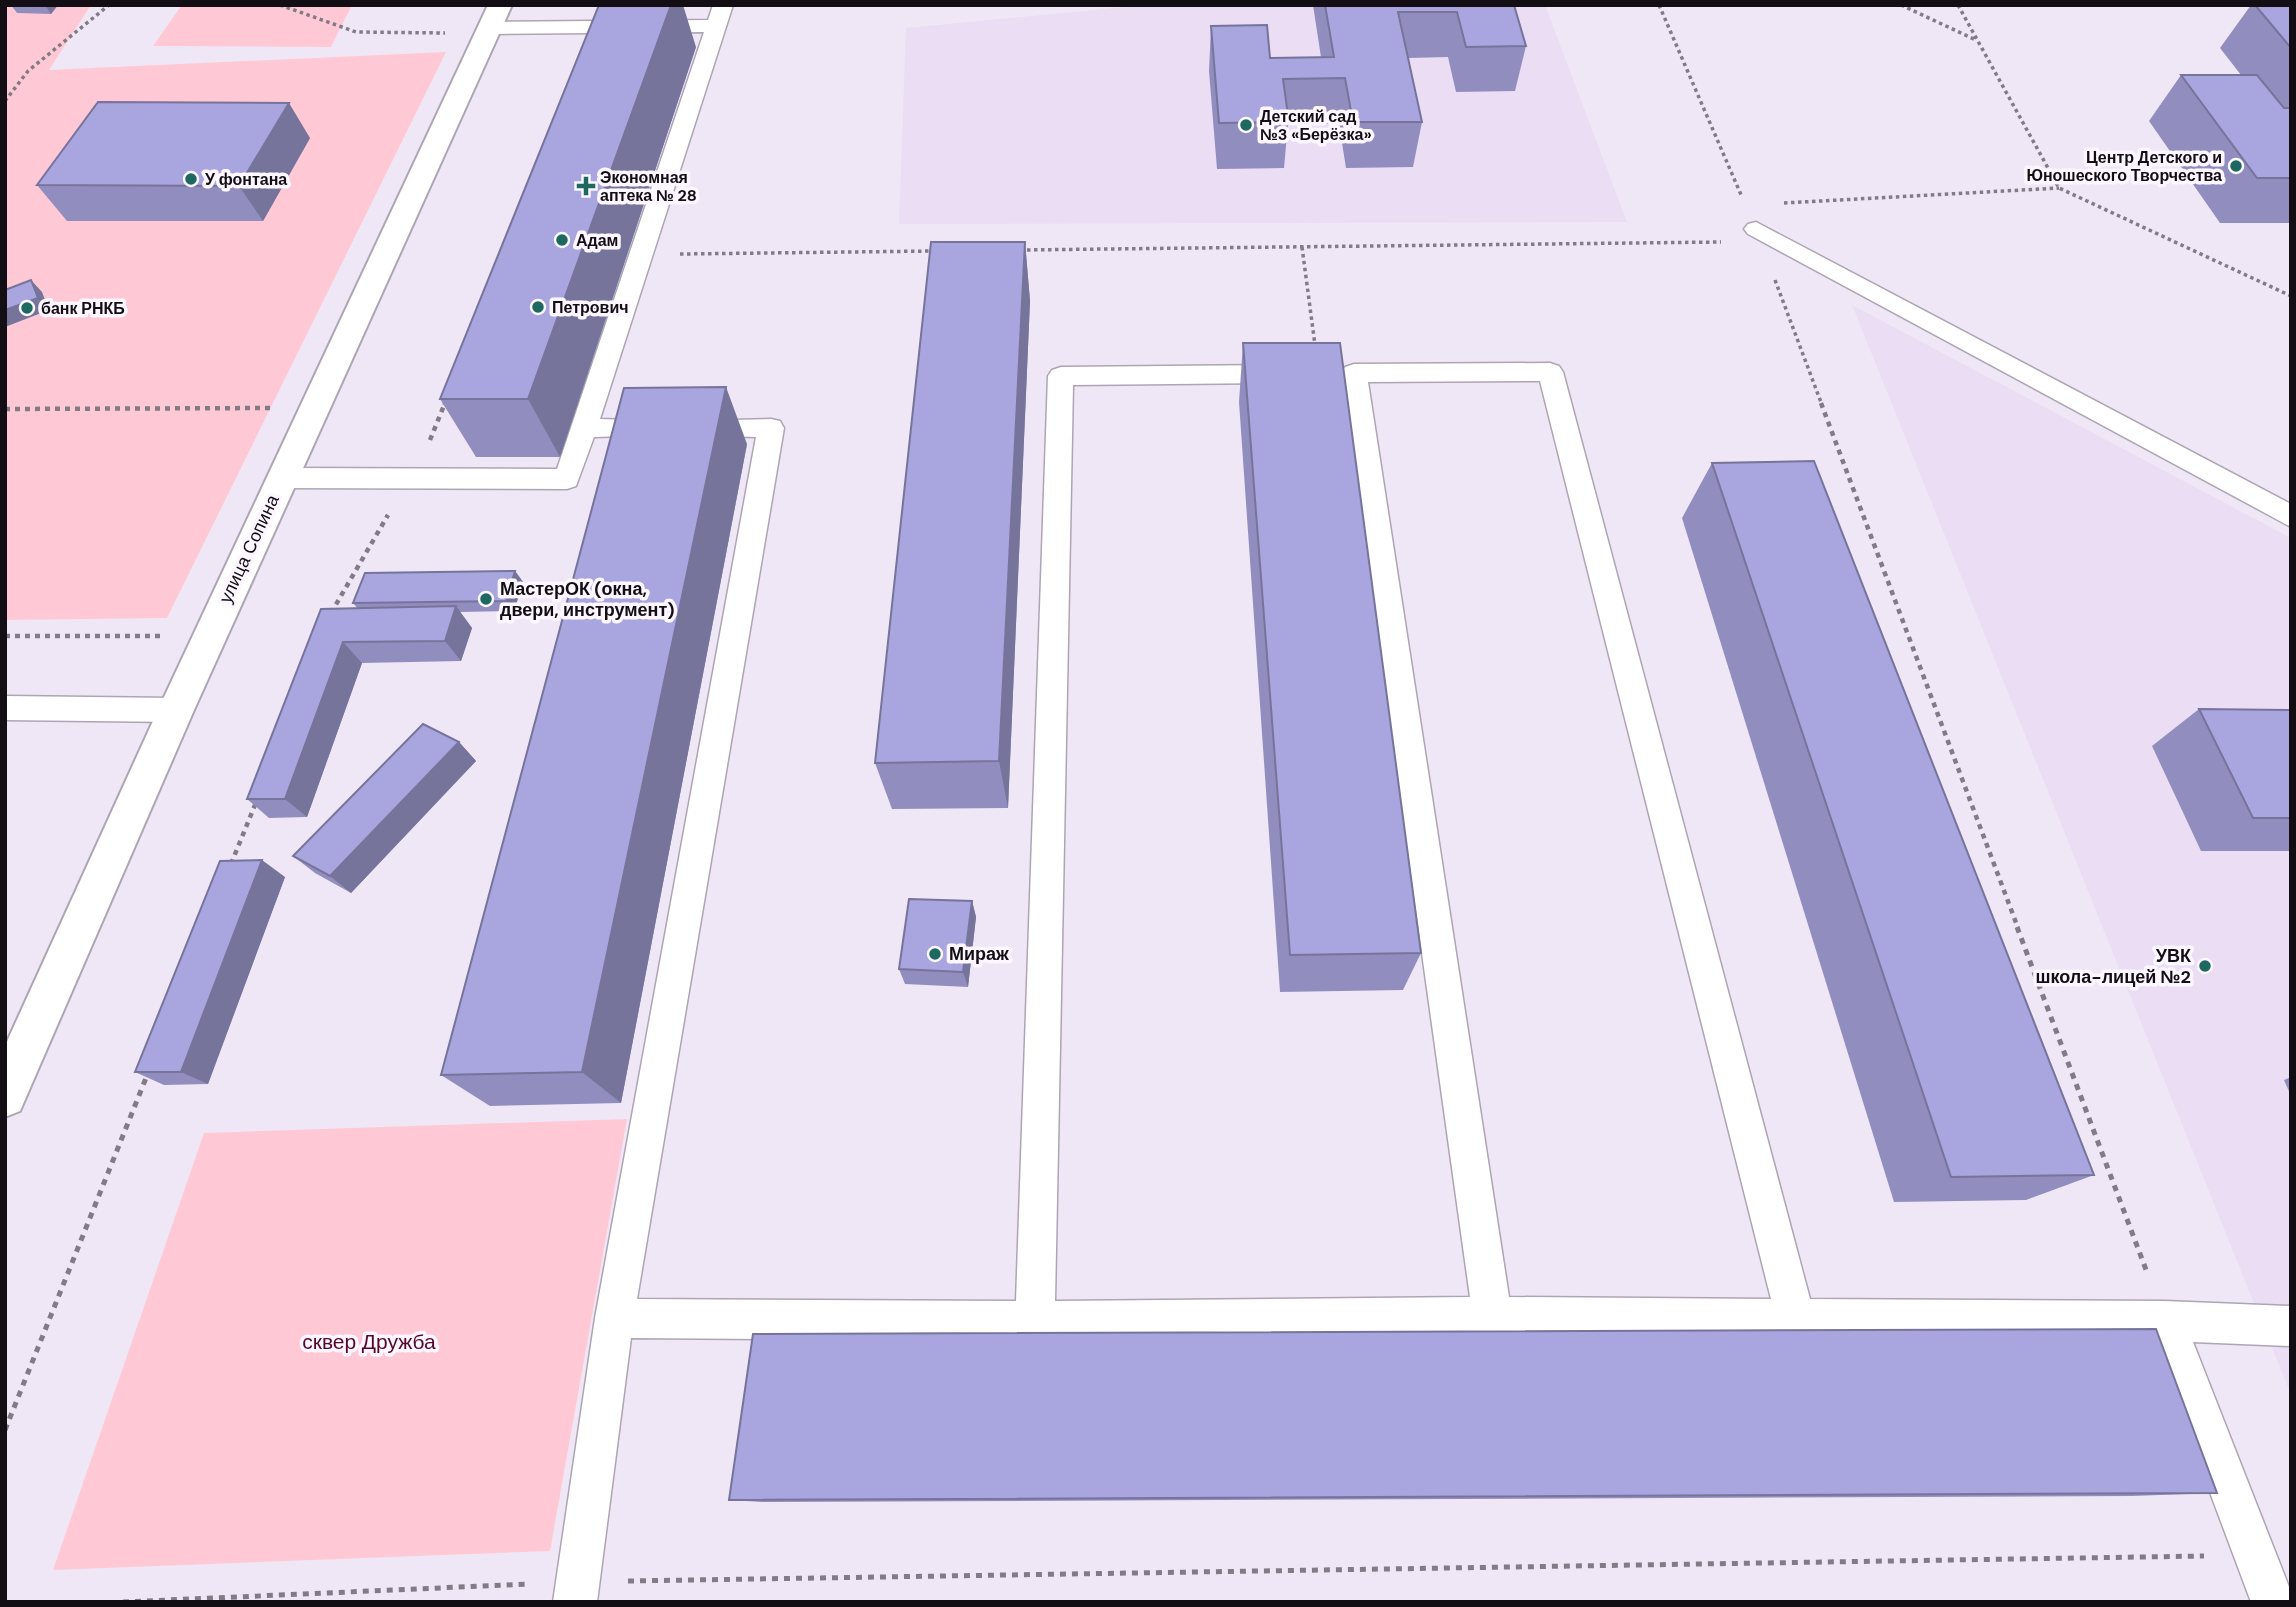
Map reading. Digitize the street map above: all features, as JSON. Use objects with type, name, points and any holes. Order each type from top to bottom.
[{"type":"street","name":"улица Сопина","points":[[5,1096],[209,636],[492,22]]},
{"type":"lane","points":[[282,478],[567,479],[720,16],[492,22]]},
{"type":"lane","points":[[1754,225],[2291,517]]},
{"type":"lane","points":[[1035,1321],[1061,376],[1550,372],[1795,1317]]},
{"type":"lane","points":[[1334,374],[1492,1316]]},
{"type":"lane","points":[[577,1592],[614,1318],[771,428],[586,428]]},
{"type":"lane","points":[[5,708],[176,710]]},
{"type":"lane","points":[[614,1318],[1035,1321],[1492,1316],[1795,1317],[2165,1321],[2291,1326]]},
{"type":"lane","points":[[2165,1321],[2273,1602]]},
{"type":"path","points":[[5,101],[28,71],[109,5]]},
{"type":"path","points":[[280,5],[356,32],[492,22]]},
{"type":"path","points":[[1659,5],[1754,225],[2165,1321]]},
{"type":"path","points":[[1901,5],[1977,40]]},
{"type":"path","points":[[1958,5],[2059,188]]},
{"type":"path","points":[[1014,250],[1302,247],[1754,225],[2059,188],[2291,296]]},
{"type":"path","points":[[1302,247],[1334,374]]},
{"type":"path","points":[[643,254],[945,251]]},
{"type":"path","points":[[327,625],[337,600],[423,456],[449,392]]},
{"type":"path","points":[[5,409],[314,408]]},
{"type":"path","points":[[5,636],[209,636]]},
{"type":"path","points":[[228,872],[259,794]]},
{"type":"path","points":[[5,1430],[150,1067]]},
{"type":"path","points":[[123,1602],[2255,1555]]},
{"type":"shaded area","name":"Детский сад №3 «Берёзка»","points":[[1146,5],[1545,5],[1627,222],[899,224],[906,28]]},
{"type":"shaded area","name":"УВК школа-лицей №2","points":[[1852,305],[2291,538],[2291,1395]]},
{"type":"green space","points":[[5,5],[91,5],[49,70],[446,52],[167,618],[5,620]]},
{"type":"green space","points":[[182,5],[352,5],[331,47],[153,46]]},
{"type":"green space","name":"сквер Дружба","points":[[627,1119],[550,1551],[53,1570],[204,1133]]},
{"type":"building","points":[[599,5],[671,5],[528,399],[440,399]]},
{"type":"building","points":[[1325,5],[1514,5],[1526,46],[1466,47],[1457,12],[1398,12],[1422,122],[1353,122],[1345,78],[1283,79],[1289,122],[1219,123],[1211,26],[1267,25],[1270,58],[1334,57]]},
{"type":"building","points":[[2255,5],[2291,5],[2291,48]]},
{"type":"building","points":[[2181,75],[2257,75],[2284,108],[2291,108],[2291,178],[2257,178]]},
{"type":"building","points":[[98,102],[289,103],[239,186],[37,185]]},
{"type":"building","points":[[931,242],[1025,242],[999,761],[875,763]]},
{"type":"building","points":[[31,280],[38,298],[5,310],[5,290]]},
{"type":"building","points":[[1243,343],[1340,343],[1421,953],[1290,955]]},
{"type":"building","points":[[726,387],[582,1072],[441,1075],[624,388]]},
{"type":"building","points":[[1814,461],[2094,1175],[1951,1177],[1712,463]]},
{"type":"building","points":[[515,571],[506,601],[353,603],[365,573]]},
{"type":"building","points":[[456,606],[445,641],[343,642],[285,799],[247,799],[321,609]]},
{"type":"building","points":[[2199,709],[2291,710],[2291,818],[2253,818]]},
{"type":"building","points":[[423,724],[459,742],[330,876],[293,856]]},
{"type":"building","points":[[262,860],[181,1072],[135,1072],[220,861]]},
{"type":"building","points":[[909,899],[972,901],[963,972],[899,969]]},
{"type":"building","points":[[2156,1329],[2217,1493],[729,1500],[753,1334]]},
{"type":"place","name":"Детский сад №3 «Берёзка»","points":[[1246,125]]},
{"type":"place","name":"Центр Детского и Юношеского Творчества","points":[[2236,166]]},
{"type":"place","name":"У фонтана","points":[[191,179]]},
{"type":"place","name":"Экономная аптека № 28","points":[[586,186]]},
{"type":"place","name":"Адам","points":[[562,240]]},
{"type":"place","name":"Петрович","points":[[538,307]]},
{"type":"place","name":"банк РНКБ","points":[[27,308]]},
{"type":"place","name":"МастерОК (окна, двери, инструмент)","points":[[486,599]]},
{"type":"place","name":"Мираж","points":[[935,954]]},
{"type":"place","name":"УВК школа-лицей №2","points":[[2205,966]]}]
